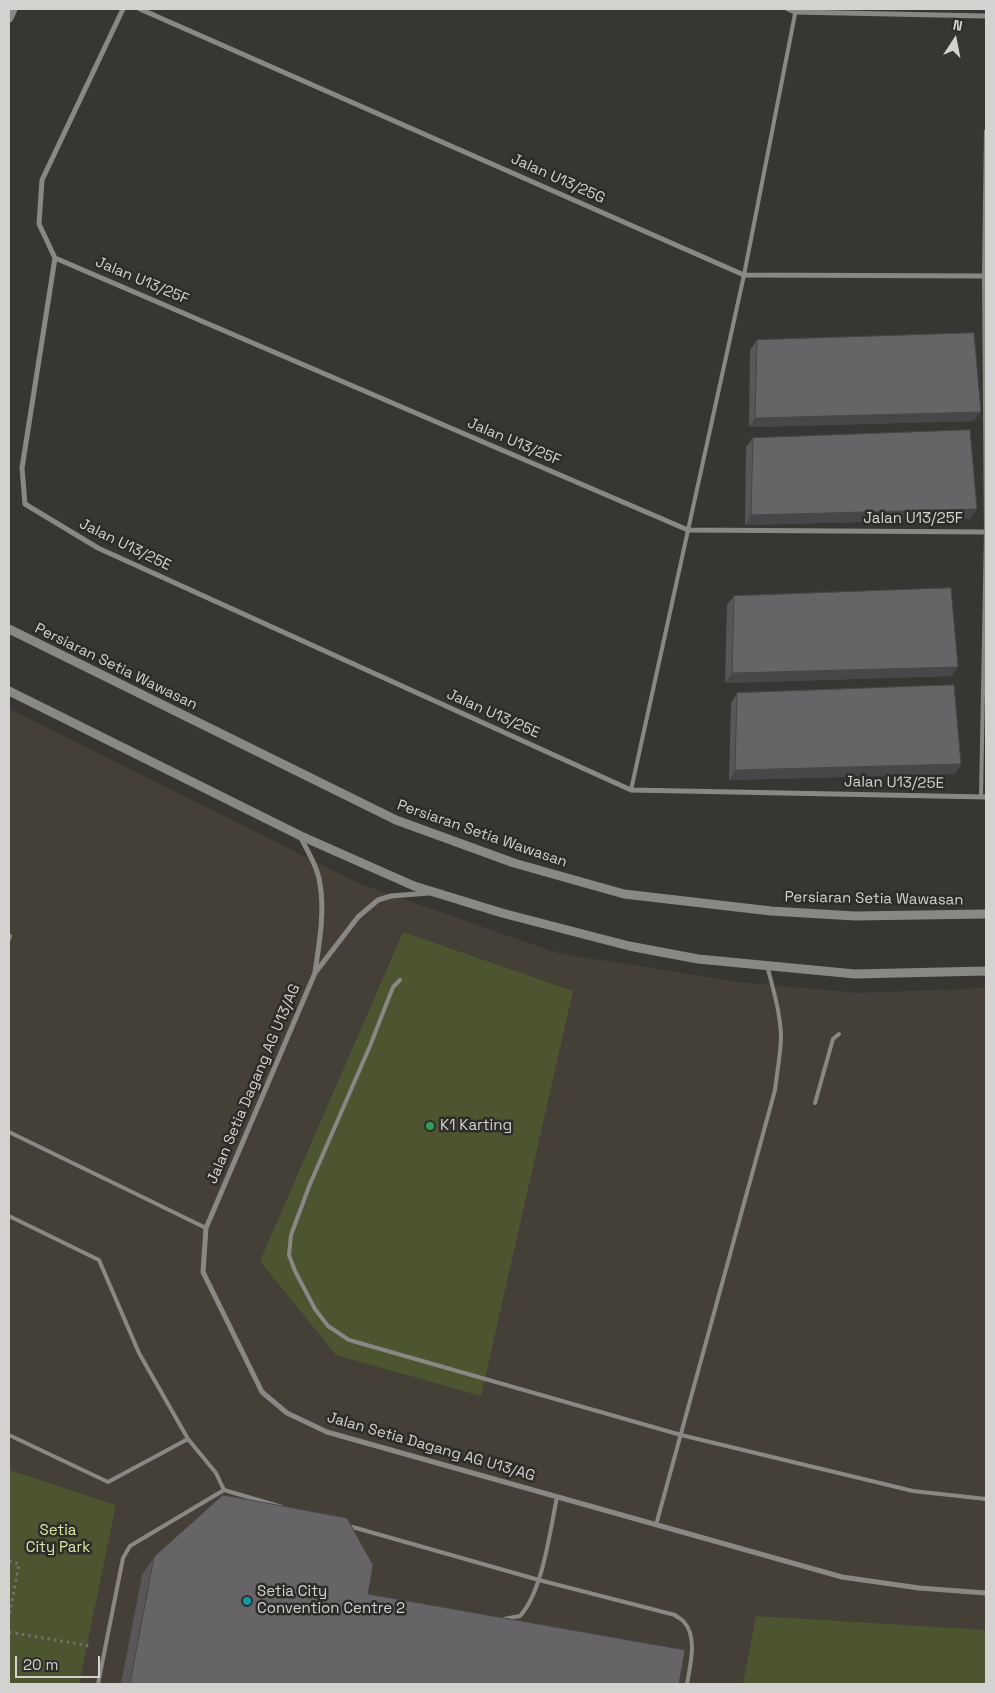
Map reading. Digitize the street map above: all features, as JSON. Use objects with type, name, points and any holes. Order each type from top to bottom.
[{"type":"street","points":[[9,18],[13,9]]},
{"type":"street","points":[[55,258],[39,224],[42,180],[123,9]]},
{"type":"street","name":"Jalan U13/25G","points":[[140,9],[744,275],[985,276]]},
{"type":"street","points":[[788,9],[986,16]]},
{"type":"street","name":"Jalan U13/25E","points":[[55,258],[22,468],[25,504],[98,548],[631,790],[984,797]]},
{"type":"street","name":"Jalan U13/25F","points":[[55,258],[688,530],[986,532]]},
{"type":"street","name":"Persiaran Setia Wawasan","points":[[9,629],[396,820],[514,863],[624,894],[762,910],[855,916],[986,914]]},
{"type":"street","points":[[9,691],[301,836],[414,886],[502,913],[629,946],[698,959],[855,974],[986,971]]},
{"type":"street","name":"Jalan Setia Dagang AG U13/AG","points":[[301,836],[320,883],[321,919],[315,973]]},
{"type":"street","name":"Jalan Setia Dagang AG U13/AG","points":[[434,892],[392,896],[378,900],[358,917],[315,973],[206,1228],[204,1272],[262,1392],[287,1413],[327,1432],[842,1578],[918,1588],[986,1593]]},
{"type":"lane","points":[[631,790],[744,275],[796,10]]},
{"type":"lane","points":[[984,797],[986,131]]},
{"type":"lane","points":[[656,1524],[775,1090],[781,1038],[780,1022],[779,1008],[767,965]]},
{"type":"lane","points":[[400,980],[393,987],[370,1046],[310,1184],[291,1235],[289,1255],[295,1271],[315,1309],[328,1326],[349,1340],[681,1435],[913,1491],[986,1498]]},
{"type":"lane","points":[[815,1102],[834,1039],[839,1034]]},
{"type":"lane","points":[[9,1132],[206,1228]]},
{"type":"lane","points":[[9,1216],[99,1260],[139,1353],[188,1439],[216,1473],[224,1490]]},
{"type":"lane","points":[[9,1435],[108,1482],[188,1439]]},
{"type":"lane","points":[[98,1684],[123,1558],[130,1546],[224,1490],[291,1509]]},
{"type":"lane","points":[[502,1619],[520,1616],[526,1610],[539,1580],[557,1497]]},
{"type":"lane","points":[[348,1526],[539,1580],[675,1615],[685,1622],[690,1634],[691,1664],[687,1684]]},
{"type":"path","points":[[9,1561],[19,1564],[9,1617]]},
{"type":"path","points":[[9,1632],[105,1648]]},
{"type":"shaded area","points":[[9,709],[358,883],[557,953],[738,982],[857,993],[986,988],[986,1684],[9,1684]]},
{"type":"green space","name":"K1 Karting","points":[[403,932],[573,991],[481,1396],[336,1355],[260,1261]]},
{"type":"green space","name":"Setia City Park","points":[[9,1470],[116,1505],[79,1684],[9,1684]]},
{"type":"green space","points":[[756,1616],[986,1630],[986,1684],[743,1684]]},
{"type":"building","points":[[974,333],[981,412],[755,418],[757,340]]},
{"type":"building","points":[[970,430],[977,509],[751,515],[753,438]]},
{"type":"building","points":[[951,588],[958,667],[732,673],[734,596]]},
{"type":"building","points":[[954,685],[961,764],[735,770],[737,693]]},
{"type":"building","name":"Setia City Convention Centre 2","points":[[223,1495],[347,1518],[373,1565],[368,1594],[685,1650],[679,1684],[130,1684],[154,1557]]},
{"type":"place","name":"K1 Karting","points":[[430,1126]]},
{"type":"place","name":"Setia City Convention Centre 2","points":[[247,1601]]}]
